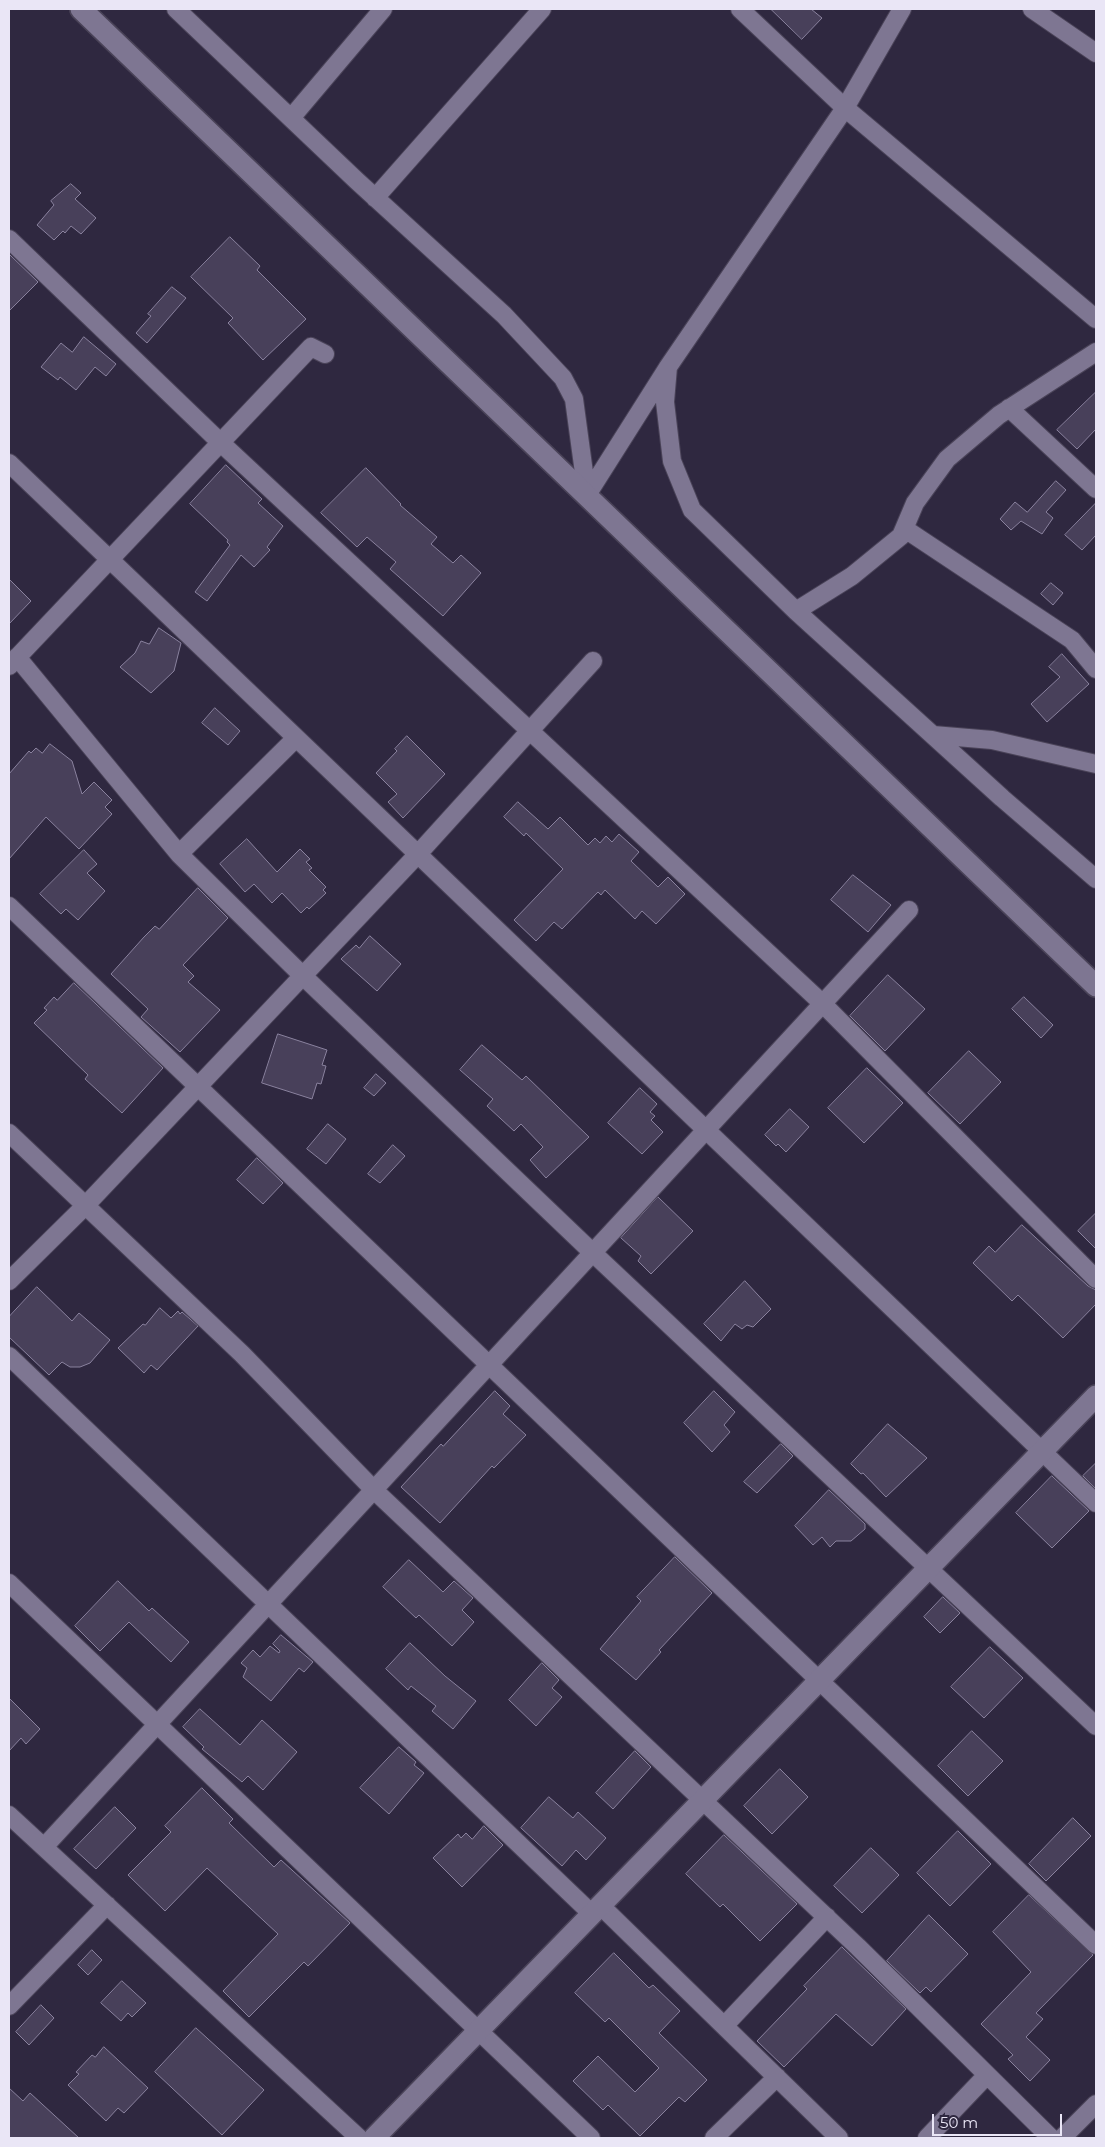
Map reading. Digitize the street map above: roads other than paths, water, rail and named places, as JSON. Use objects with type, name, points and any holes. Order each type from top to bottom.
[{"type":"street","points":[[81,9],[1096,986]]},
{"type":"street","points":[[176,9],[375,198],[504,315],[563,378],[574,399],[587,495]]},
{"type":"street","points":[[291,118],[383,9]]},
{"type":"street","points":[[375,198],[542,9]]},
{"type":"street","points":[[740,9],[845,108],[1096,319]]},
{"type":"street","points":[[587,495],[668,367],[845,108],[902,9]]},
{"type":"street","points":[[1032,9],[1096,54]]},
{"type":"street","points":[[9,239],[221,443],[823,1004],[1096,1279]]},
{"type":"street","points":[[324,354],[311,347],[13,662],[179,854],[303,976],[593,1253],[1096,1726]]},
{"type":"street","points":[[796,611],[852,576],[901,536],[915,503],[946,459],[1009,408],[1096,352]]},
{"type":"street","points":[[668,367],[665,402],[672,461],[692,510],[796,611],[932,735],[1096,879]]},
{"type":"street","points":[[1009,408],[1096,489]]},
{"type":"street","points":[[9,463],[1096,1503]]},
{"type":"street","points":[[905,529],[1072,640],[1096,669]]},
{"type":"street","points":[[9,1281],[85,1206],[418,854],[593,661]]},
{"type":"street","points":[[932,735],[992,740],[1096,764]]},
{"type":"street","points":[[179,854],[296,738]]},
{"type":"street","points":[[9,906],[1096,1945]]},
{"type":"street","points":[[44,1847],[909,910]]},
{"type":"street","points":[[9,1133],[242,1354],[374,1490],[827,1917],[1051,2138]]},
{"type":"street","points":[[9,1356],[268,1604],[596,1910],[724,2026],[839,2138]]},
{"type":"street","points":[[374,2138],[1096,1396]]},
{"type":"street","points":[[9,1583],[591,2138]]},
{"type":"street","points":[[9,1815],[359,2138]]},
{"type":"street","points":[[9,2006],[107,1905]]},
{"type":"street","points":[[724,2026],[827,1917]]},
{"type":"street","points":[[927,2138],[987,2075]]},
{"type":"street","points":[[714,2138],[777,2077]]},
{"type":"street","points":[[1062,2138],[1096,2104]]}]
